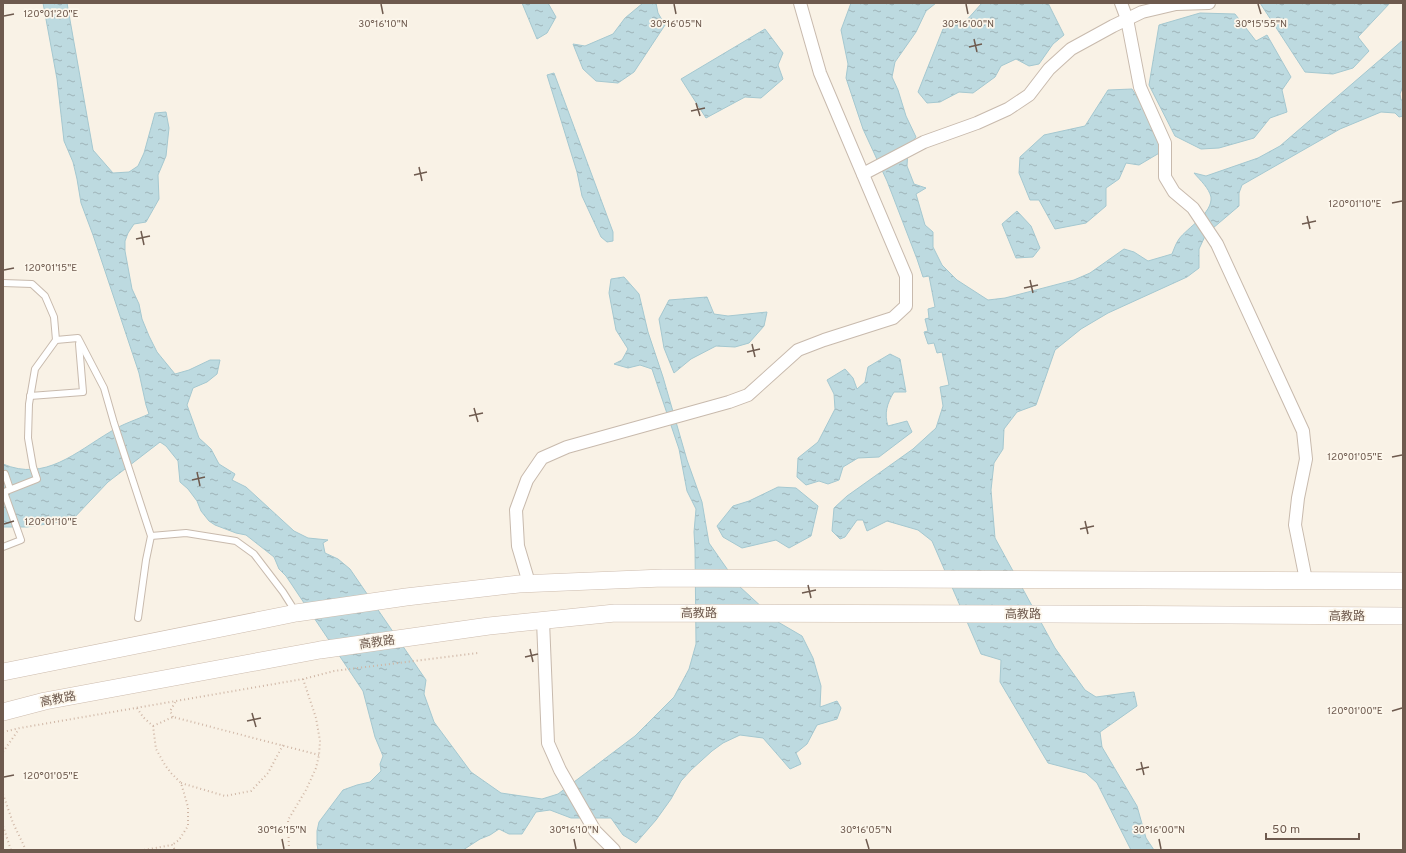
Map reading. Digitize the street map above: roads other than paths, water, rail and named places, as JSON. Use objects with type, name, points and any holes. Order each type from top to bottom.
[{"type":"main road","points":[[3,672],[296,613],[473,588],[529,583],[663,578],[1403,581]]},
{"type":"main road","name":"高教路","points":[[3,712],[45,701],[320,650],[489,626],[615,614],[1403,616]]},
{"type":"street","points":[[529,583],[518,546],[516,510],[527,480],[542,458],[567,447],[729,402],[748,395],[798,350],[893,318],[906,306],[906,276],[820,73],[800,3]]},
{"type":"street","points":[[1121,3],[1127,19],[1140,87],[1165,142],[1165,177],[1174,192],[1193,208],[1217,244],[1303,431],[1306,459],[1298,498],[1295,525],[1306,580]]},
{"type":"street","points":[[863,174],[924,142],[977,123],[1008,109],[1029,95],[1049,69],[1071,49],[1127,19],[1142,12],[1176,4],[1209,3]]},
{"type":"street","points":[[543,621],[548,743],[560,770],[595,831],[614,850]]},
{"type":"lane","points":[[3,283],[32,284],[46,296],[54,317],[56,340],[35,369],[30,396],[28,438],[33,467],[38,479],[4,492],[21,540],[3,547]]},
{"type":"lane","points":[[56,340],[78,338]]},
{"type":"lane","points":[[30,396],[83,392],[78,338]]},
{"type":"lane","points":[[78,338],[104,388],[151,536],[138,618]]},
{"type":"lane","points":[[3,475],[5,474],[10,489]]},
{"type":"lane","points":[[3,511],[10,509]]},
{"type":"lane","points":[[151,536],[186,533],[236,541],[254,554],[283,592],[296,613]]},
{"type":"water","points":[[43,3],[67,3],[93,150],[113,173],[129,172],[138,166],[144,153],[155,113],[166,112],[169,128],[166,156],[158,175],[159,199],[146,222],[134,224],[128,233],[125,241],[125,251],[132,289],[139,304],[142,319],[157,352],[175,374],[189,370],[210,360],[220,360],[217,374],[207,382],[193,388],[187,405],[199,438],[211,449],[219,464],[235,474],[232,480],[246,487],[294,531],[308,538],[328,540],[323,543],[325,553],[338,559],[350,569],[426,680],[424,694],[434,722],[471,772],[501,793],[542,799],[558,794],[635,736],[674,697],[689,669],[696,644],[694,532],[696,509],[687,491],[679,449],[652,369],[640,365],[628,368],[614,364],[622,360],[628,349],[616,330],[609,293],[611,279],[624,277],[639,294],[648,332],[663,377],[687,460],[702,502],[709,543],[739,586],[778,622],[802,636],[813,658],[821,686],[820,707],[837,701],[841,708],[837,719],[817,725],[807,744],[796,753],[801,764],[790,769],[763,738],[740,735],[723,743],[691,770],[681,781],[671,799],[656,820],[636,843],[623,835],[611,818],[571,818],[550,810],[536,812],[522,834],[509,834],[499,829],[463,850],[318,850],[317,831],[319,822],[343,790],[370,782],[381,771],[380,764],[383,756],[375,737],[363,691],[286,576],[279,569],[274,557],[246,535],[236,533],[215,525],[209,521],[201,511],[197,501],[188,489],[180,482],[178,461],[166,446],[160,442],[108,482],[72,520],[27,527],[3,527],[3,464],[18,469],[46,467],[72,456],[119,427],[149,414],[139,373],[81,203],[73,162],[64,141],[57,79]]},
{"type":"water","points":[[522,3],[548,3],[556,17],[547,33],[537,39]]},
{"type":"water","points":[[643,3],[656,3],[658,13],[665,25],[634,72],[618,83],[596,81],[583,69],[573,44],[585,46],[613,34],[625,18]]},
{"type":"water","points":[[851,3],[936,3],[926,11],[916,32],[895,62],[892,77],[898,90],[906,116],[916,137],[908,148],[907,166],[914,184],[926,188],[916,194],[925,225],[933,232],[933,247],[942,265],[957,280],[988,300],[1005,298],[1074,280],[1090,273],[1124,249],[1134,252],[1148,261],[1172,254],[1179,239],[1199,220],[1211,203],[1211,197],[1208,190],[1194,173],[1206,176],[1258,158],[1280,146],[1403,40],[1403,86],[1400,94],[1401,100],[1403,100],[1403,116],[1399,117],[1395,113],[1381,112],[1340,129],[1242,185],[1239,193],[1239,206],[1206,234],[1199,249],[1199,268],[1187,277],[1108,313],[1081,329],[1055,350],[1036,405],[1017,412],[1004,429],[1003,449],[994,463],[991,490],[995,538],[1055,648],[1085,690],[1096,697],[1134,692],[1137,706],[1100,732],[1102,747],[1137,806],[1146,838],[1154,850],[1131,850],[1097,783],[1086,773],[1048,763],[1000,682],[1001,660],[981,654],[932,541],[918,530],[887,521],[867,531],[863,520],[857,520],[845,537],[840,539],[832,531],[834,508],[847,496],[913,449],[936,428],[943,406],[940,387],[949,385],[942,352],[937,353],[934,343],[928,344],[924,332],[928,331],[925,319],[929,318],[928,309],[935,307],[929,276],[923,277],[887,181],[863,129],[846,78],[848,64],[841,30]]},
{"type":"water","points":[[982,3],[1048,3],[1064,35],[1053,44],[1039,64],[1029,66],[1016,59],[1001,66],[995,77],[973,93],[959,92],[940,102],[927,103],[918,92],[943,29],[965,22]]},
{"type":"water","points":[[1260,3],[1390,3],[1358,37],[1369,51],[1353,68],[1333,74],[1305,72]]},
{"type":"water","points":[[1200,13],[1235,14],[1256,41],[1267,35],[1291,77],[1282,90],[1287,112],[1270,118],[1254,138],[1219,148],[1201,149],[1175,136],[1149,85],[1159,25]]},
{"type":"water","points":[[765,29],[783,53],[778,65],[783,79],[761,98],[745,97],[706,118],[681,79]]},
{"type":"water","points":[[554,73],[613,232],[613,241],[607,242],[601,237],[582,196],[577,172],[547,75]]},
{"type":"water","points":[[1132,89],[1153,123],[1161,152],[1139,165],[1126,163],[1119,179],[1106,188],[1106,206],[1086,223],[1055,229],[1039,200],[1030,200],[1019,173],[1020,157],[1044,135],[1085,126],[1108,90]]},
{"type":"water","points":[[1017,211],[1031,226],[1040,248],[1033,257],[1016,258],[1002,224]]},
{"type":"water","points":[[707,297],[714,314],[728,316],[767,312],[764,326],[749,343],[735,347],[716,346],[691,359],[674,373],[664,348],[659,319],[669,300]]},
{"type":"water","points":[[890,354],[900,359],[906,392],[894,392],[888,404],[886,413],[888,426],[907,421],[912,432],[879,457],[858,458],[843,467],[839,480],[828,484],[819,481],[806,485],[797,477],[798,458],[818,442],[835,409],[834,394],[827,380],[845,369],[853,378],[857,389],[865,382],[868,367]]},
{"type":"water","points":[[778,487],[796,488],[818,506],[811,536],[789,548],[776,540],[742,548],[723,537],[717,526],[733,506],[749,501]]}]
